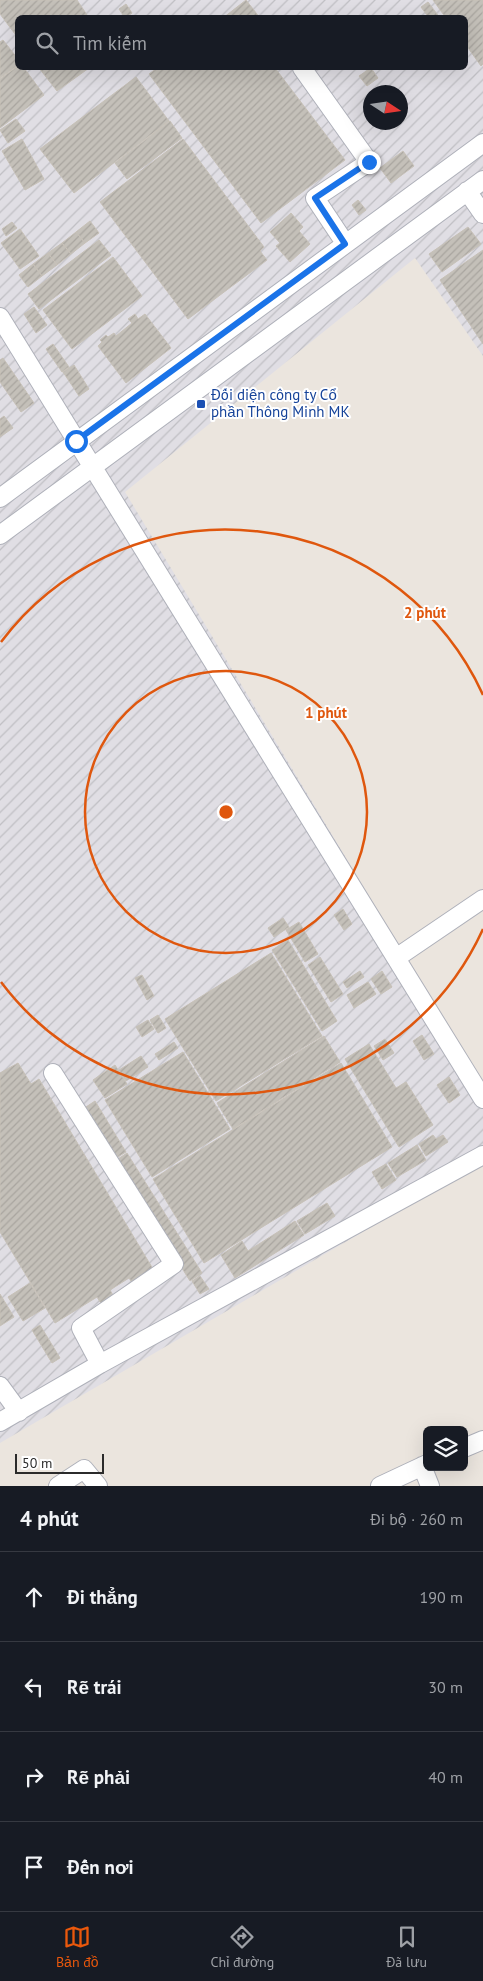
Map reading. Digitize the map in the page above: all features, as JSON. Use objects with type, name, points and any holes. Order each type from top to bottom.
[{"type":"street","points":[[303,70],[369,162],[315,198],[345,244]]},
{"type":"street","points":[[0,498],[483,143]]},
{"type":"street","points":[[0,535],[483,180]]},
{"type":"street","points":[[467,191],[483,214]]},
{"type":"street","points":[[0,317],[483,1099]]},
{"type":"street","points":[[396,958],[483,899]]},
{"type":"street","points":[[53,1073],[174,1264],[81,1328],[100,1364]]},
{"type":"street","points":[[0,1422],[100,1364],[483,1155]]},
{"type":"street","points":[[0,1386],[19,1412]]},
{"type":"street","points":[[468,1446],[483,1440]]},
{"type":"street","points":[[380,1486],[423,1465]]},
{"type":"street","points":[[58,1486],[84,1469],[98,1486]]},
{"type":"street","points":[[426,1471],[430,1486]]},
{"type":"shaded area","points":[[0,0],[483,0],[483,356],[415,258],[125,492],[483,1085],[483,1162],[0,1443]]},
{"type":"building","points":[[0,0],[77,0],[87,15],[15,15],[15,34],[0,14]]},
{"type":"building","points":[[246,0],[258,15],[227,15]]},
{"type":"building","points":[[433,0],[483,0],[483,64],[481,66],[468,48],[468,15],[444,15]]},
{"type":"building","points":[[428,2],[438,15],[427,15],[421,7]]},
{"type":"building","points":[[126,4],[132,13],[123,15],[119,9]]},
{"type":"building","points":[[3,40],[15,55],[15,67],[0,78],[0,42]]},
{"type":"building","points":[[15,68],[15,70],[25,70],[44,95],[0,128],[0,79]]},
{"type":"building","points":[[41,70],[86,70],[57,91]]},
{"type":"building","points":[[154,70],[277,70],[345,160],[261,223],[149,74]]},
{"type":"building","points":[[368,70],[372,70],[378,78],[366,85],[359,76]]},
{"type":"building","points":[[136,77],[169,121],[74,193],[40,149]]},
{"type":"building","points":[[16,119],[25,131],[8,143],[0,130]]},
{"type":"building","points":[[170,121],[182,138],[127,179],[115,163]]},
{"type":"building","points":[[22,139],[44,179],[25,190],[2,151]]},
{"type":"building","points":[[183,139],[264,247],[260,251],[267,260],[188,319],[100,202]]},
{"type":"building","points":[[403,151],[414,166],[391,183],[380,168]]},
{"type":"building","points":[[358,200],[366,210],[359,215],[352,205]]},
{"type":"building","points":[[291,213],[303,227],[299,231],[310,244],[290,262],[276,246],[280,243],[270,232]]},
{"type":"building","points":[[90,221],[99,233],[85,243],[76,232]]},
{"type":"building","points":[[12,222],[17,228],[6,236],[2,229]]},
{"type":"building","points":[[468,227],[481,244],[442,272],[429,254]]},
{"type":"building","points":[[20,229],[39,256],[20,269],[1,243]]},
{"type":"building","points":[[76,232],[85,243],[71,254],[62,243]]},
{"type":"building","points":[[99,240],[111,255],[39,309],[28,294]]},
{"type":"building","points":[[62,243],[71,254],[57,265],[48,253]]},
{"type":"building","points":[[483,250],[483,344],[440,280]]},
{"type":"building","points":[[48,253],[57,265],[42,276],[33,264]]},
{"type":"building","points":[[113,257],[142,296],[72,349],[43,310]]},
{"type":"building","points":[[33,264],[42,276],[28,287],[19,275]]},
{"type":"building","points":[[34,307],[47,325],[36,333],[24,314]]},
{"type":"building","points":[[135,314],[138,319],[145,314],[171,348],[126,383],[98,346],[102,342],[100,340],[106,335],[108,337],[114,333],[116,336],[132,323],[128,319]]},
{"type":"building","points":[[53,344],[69,367],[62,372],[46,349]]},
{"type":"building","points":[[3,358],[34,403],[21,412],[0,382],[0,360]]},
{"type":"building","points":[[74,365],[89,389],[79,396],[63,372]]},
{"type":"building","points":[[4,416],[13,428],[0,437],[0,419]]},
{"type":"building","points":[[343,909],[352,924],[344,930],[334,915]]},
{"type":"building","points":[[283,918],[289,927],[274,937],[268,928]]},
{"type":"building","points":[[299,922],[318,954],[305,962],[286,930]]},
{"type":"building","points":[[288,940],[337,1021],[322,1031],[272,950]]},
{"type":"building","points":[[271,953],[322,1036],[216,1101],[165,1019]]},
{"type":"building","points":[[320,957],[343,994],[331,1002],[308,965]]},
{"type":"building","points":[[360,971],[364,977],[347,988],[343,982]]},
{"type":"building","points":[[382,971],[392,987],[381,994],[371,979]]},
{"type":"building","points":[[142,975],[154,996],[147,1000],[135,978]]},
{"type":"building","points":[[368,982],[376,994],[354,1008],[347,995]]},
{"type":"building","points":[[158,1015],[166,1028],[158,1033],[150,1020]]},
{"type":"building","points":[[148,1020],[154,1029],[142,1037],[136,1027]]},
{"type":"building","points":[[422,1035],[434,1054],[424,1060],[413,1041]]},
{"type":"building","points":[[324,1036],[340,1062],[233,1129],[217,1103]]},
{"type":"building","points":[[385,1039],[394,1053],[383,1060],[374,1046]]},
{"type":"building","points":[[174,1042],[178,1048],[159,1060],[155,1054]]},
{"type":"building","points":[[369,1044],[396,1088],[406,1082],[433,1125],[399,1147],[345,1059]]},
{"type":"building","points":[[183,1052],[230,1129],[152,1177],[105,1100]]},
{"type":"building","points":[[141,1056],[148,1067],[126,1081],[119,1070]]},
{"type":"building","points":[[18,1063],[31,1084],[39,1079],[156,1274],[135,1287],[129,1278],[110,1290],[114,1297],[102,1305],[97,1297],[55,1323],[0,1232],[0,1073]]},
{"type":"building","points":[[341,1063],[392,1147],[204,1263],[153,1179]]},
{"type":"building","points":[[115,1065],[127,1084],[105,1098],[93,1080]]},
{"type":"building","points":[[449,1077],[460,1095],[449,1103],[437,1085]]},
{"type":"building","points":[[95,1101],[126,1152],[114,1159],[83,1109]]},
{"type":"building","points":[[433,1135],[436,1139],[443,1135],[448,1142],[426,1156],[419,1144]]},
{"type":"building","points":[[417,1145],[426,1160],[397,1177],[388,1163]]},
{"type":"building","points":[[127,1153],[202,1273],[190,1281],[115,1161]]},
{"type":"building","points":[[386,1164],[396,1180],[382,1189],[372,1172]]},
{"type":"building","points":[[327,1203],[335,1216],[305,1234],[297,1221]]},
{"type":"building","points":[[295,1221],[304,1235],[235,1278],[221,1255],[242,1241],[248,1251]]},
{"type":"building","points":[[200,1276],[209,1289],[200,1294],[192,1281]]},
{"type":"building","points":[[30,1283],[45,1308],[23,1321],[8,1297]]},
{"type":"building","points":[[0,1294],[14,1317],[0,1326]]},
{"type":"building","points":[[40,1325],[60,1358],[52,1363],[32,1330]]},
{"type":"place","name":"Đối diện công ty Cổ phần Thông Minh MK","points":[[201,404]]},
{"type":"route","points":[[76,441],[345,244],[315,198],[369,162]]}]
